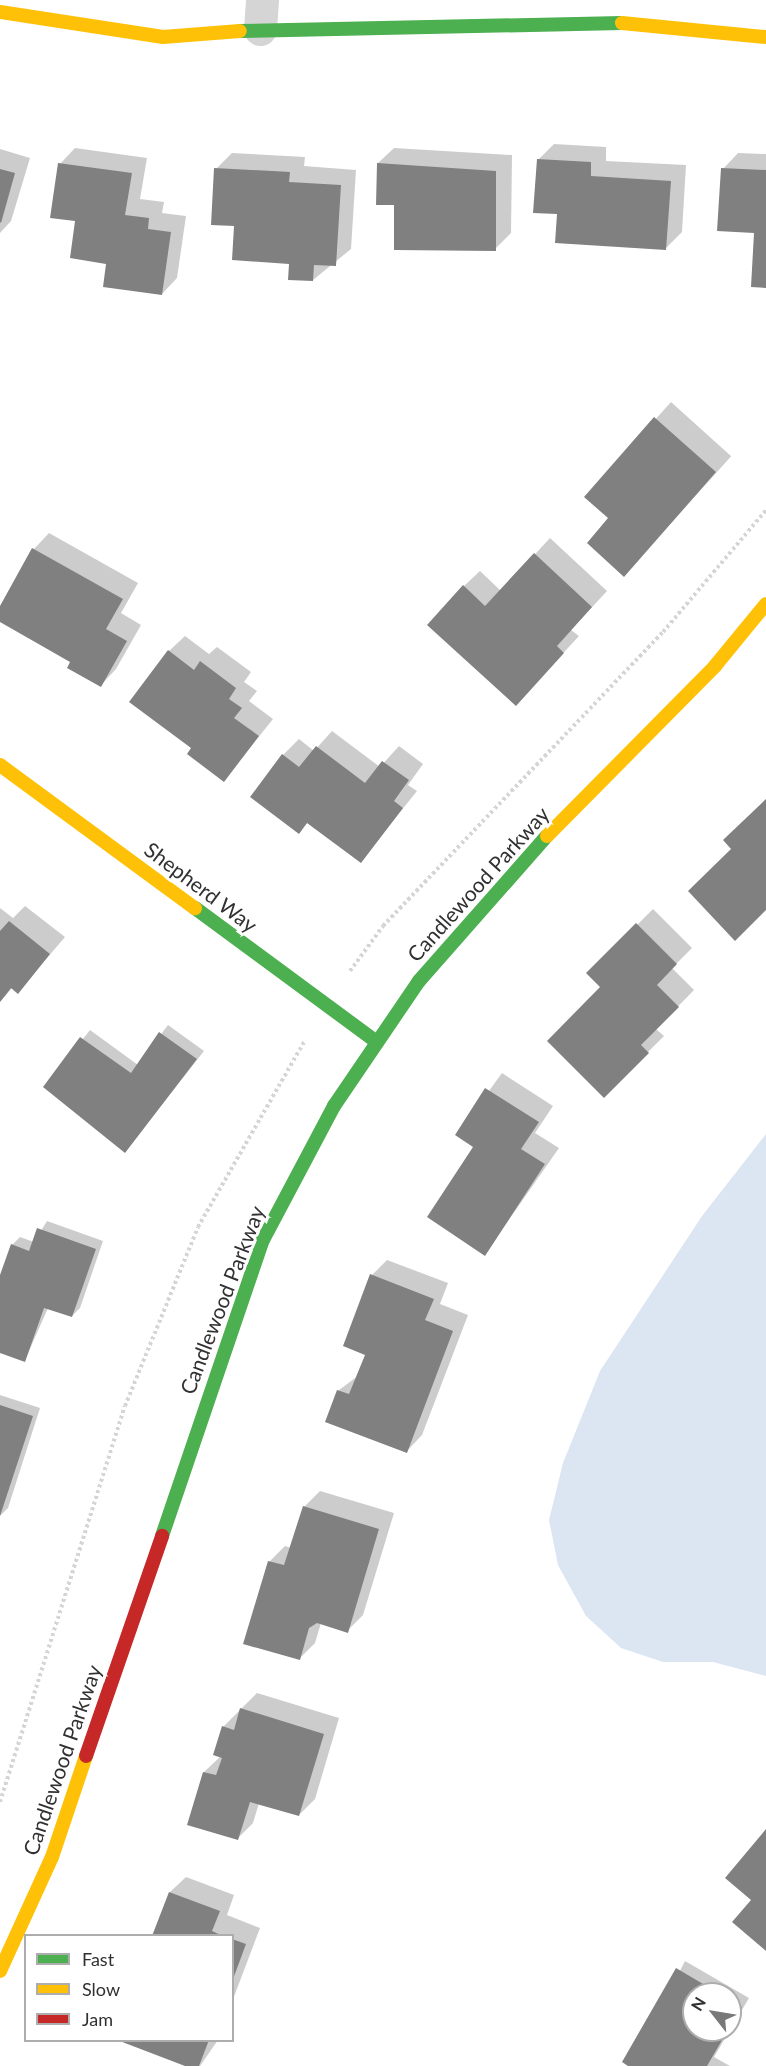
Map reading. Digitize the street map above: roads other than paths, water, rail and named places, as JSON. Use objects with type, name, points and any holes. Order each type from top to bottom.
[{"type":"street","points":[[0,12],[164,37],[261,15],[630,23],[766,37]]},
{"type":"street","name":"Candlewood Parkway","points":[[0,1971],[52,1857],[263,1240],[333,1106],[419,981],[515,868],[715,666],[766,604]]},
{"type":"street","name":"Shepherd Way","points":[[0,765],[377,1042]]}]
